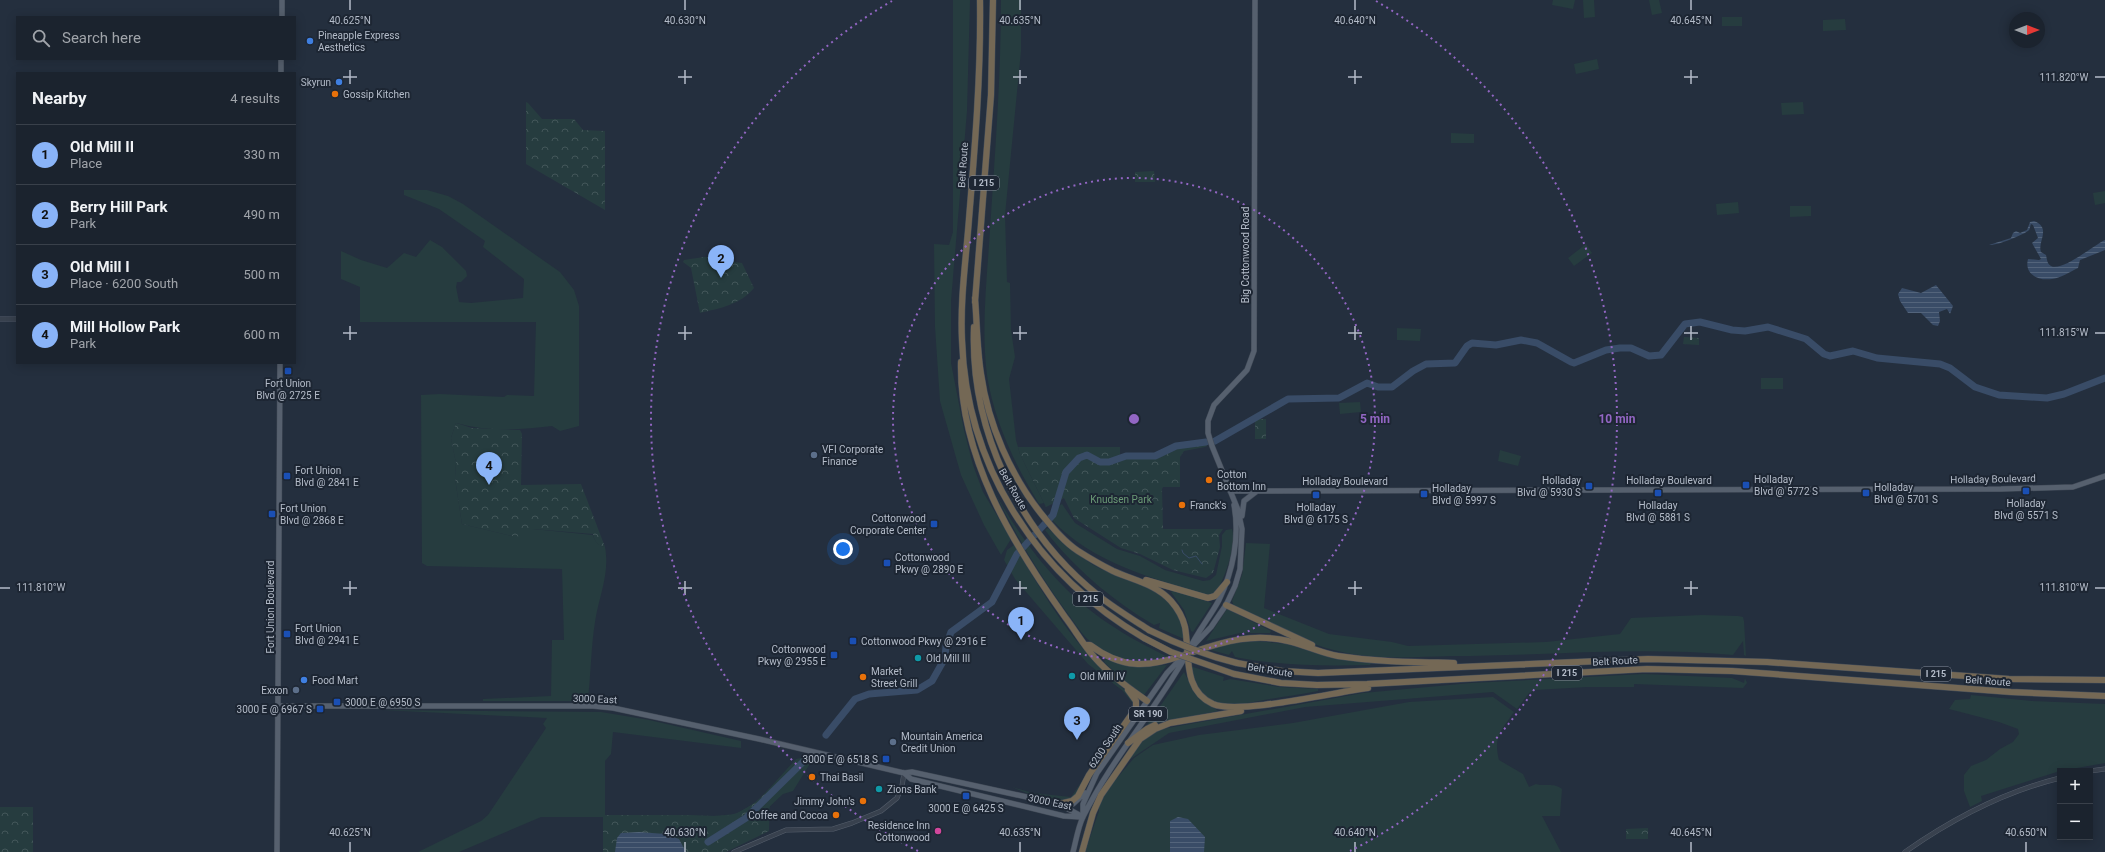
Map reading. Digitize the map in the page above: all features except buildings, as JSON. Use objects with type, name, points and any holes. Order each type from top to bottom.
[{"type":"highway","name":"Belt Route","points":[[980,0],[979,93],[963,301],[962,340],[974,419],[991,472],[1014,514],[1040,549],[1068,580],[1095,606],[1144,638],[1171,652],[1234,674],[1281,683],[1317,685],[1402,683],[1647,669],[1732,671],[2011,692],[2105,696]]},
{"type":"highway","name":"Belt Route","points":[[993,0],[991,94],[973,335],[976,376],[984,415],[998,463],[1021,509],[1047,544],[1074,574],[1099,596],[1149,630],[1203,655],[1282,671],[1318,673],[1495,664],[1648,659],[1767,662],[2009,679],[2105,680]]},
{"type":"highway","points":[[975,298],[981,374],[990,414],[1008,459],[1033,504],[1058,534],[1076,550],[1113,571],[1149,585],[1170,600],[1180,613],[1185,627],[1189,672],[1193,685],[1198,692],[1213,704],[1236,708],[1270,704]]},
{"type":"highway","points":[[962,340],[961,379],[966,417],[984,478],[1004,521],[1046,590],[1096,659],[1122,682],[1147,701]]},
{"type":"highway","points":[[1113,571],[1208,598],[1215,596],[1227,582]]},
{"type":"highway","points":[[1226,605],[1334,655]]},
{"type":"highway","points":[[1086,645],[1090,645],[1113,659],[1133,664],[1150,664],[1221,642],[1254,637],[1288,641],[1334,655],[1390,662],[1495,664]]},
{"type":"highway","points":[[1059,804],[1072,801],[1078,796],[1090,775],[1136,708],[1136,701],[1122,682]]},
{"type":"highway","points":[[1128,743],[1147,729],[1156,725],[1270,704],[1402,683]]},
{"type":"highway","points":[[1082,852],[1098,801],[1117,770],[1140,739],[1155,729],[1170,723]]},
{"type":"main road","points":[[282,0],[282,16]]},
{"type":"main road","name":"Big Cottonwood Road","points":[[1230,490],[1212,446],[1208,425],[1212,409],[1247,370],[1254,351],[1255,0]]},
{"type":"main road","points":[[281,60],[281,72]]},
{"type":"main road","name":"Fort Union Boulevard","points":[[277,852],[280,364]]},
{"type":"main road","name":"Holladay Boulevard","points":[[1230,490],[2073,487],[2105,476]]},
{"type":"main road","name":"6200 South","points":[[1083,817],[1083,804],[1090,786],[1167,673],[1203,638],[1226,605],[1235,586],[1240,569],[1242,529],[1238,510],[1230,490]]},
{"type":"main road","points":[[1242,529],[1242,506],[1244,501],[1258,490]]},
{"type":"main road","name":"6200 South","points":[[1073,852],[1083,817],[1102,780],[1172,679],[1197,633],[1218,602],[1227,582],[1231,568],[1236,536],[1232,496]]},
{"type":"main road","name":"3000 East","points":[[279,706],[607,707],[759,739],[904,773],[912,772],[1059,804],[1083,817]]},
{"type":"main road","name":"3000 East","points":[[904,773],[911,779],[1064,816],[1083,817]]},
{"type":"main road","points":[[1059,804],[1070,805],[1076,803],[1090,786]]},
{"type":"street","points":[[0,319],[16,319]]},
{"type":"street","points":[[2093,771],[2105,769]]},
{"type":"street","points":[[734,852],[786,830],[833,829],[881,811],[897,798],[902,786],[904,773]]},
{"type":"street","points":[[1905,852],[1941,828],[1983,806],[2025,788],[2057,779]]},
{"type":"green space","points":[[953,0],[970,0],[967,111],[951,301],[951,363],[964,430],[973,465],[983,492],[1011,539],[1001,555],[984,525],[961,475],[940,401],[935,327],[934,244],[949,245],[953,232]]},
{"type":"green space","points":[[1001,0],[1021,0],[1021,51],[1005,215],[1007,282],[1010,283],[1011,330],[1015,357],[1009,379],[1016,440],[1020,454],[1044,503],[1039,504],[1014,458],[1000,426],[990,392],[985,357],[985,303],[997,115]]},
{"type":"green space","points":[[1553,0],[1575,0],[1573,9],[1552,5]]},
{"type":"green space","points":[[1583,0],[1594,0],[1595,17],[1584,18]]},
{"type":"green space","points":[[1649,0],[1659,0],[1662,13],[1652,15]]},
{"type":"green space","points":[[1722,17],[1742,17],[1742,26],[1722,26]]},
{"type":"green space","points":[[1845,19],[1846,30],[1823,31],[1823,20]]},
{"type":"green space","points":[[1597,59],[1599,69],[1576,74],[1574,64]]},
{"type":"green space","points":[[526,102],[542,119],[574,119],[583,130],[605,131],[605,210],[526,164]]},
{"type":"green space","points":[[1803,102],[1804,114],[1782,115],[1781,103]]},
{"type":"green space","points":[[1451,133],[1474,134],[1474,143],[1451,143]]},
{"type":"green space","points":[[1154,171],[1155,182],[1135,182],[1135,172]]},
{"type":"green space","points":[[404,190],[427,190],[448,196],[463,204],[560,272],[574,290],[579,306],[579,426],[560,431],[552,426],[492,429],[456,423],[451,438],[456,463],[455,478],[462,524],[512,536],[533,529],[593,535],[597,543],[605,547],[605,576],[594,631],[588,699],[585,701],[483,701],[483,699],[551,696],[552,640],[564,640],[562,569],[427,566],[422,563],[421,395],[440,394],[504,397],[507,395],[534,396],[536,322],[360,322],[360,287],[341,279],[341,251],[361,260],[387,268],[404,253],[416,257],[430,240],[442,247],[466,271],[467,276],[461,282],[457,282],[456,287],[459,302],[471,303],[523,298],[524,279],[483,247],[485,241],[439,209],[404,195]]},
{"type":"green space","points":[[2105,191],[2105,203],[2095,205],[2093,193]]},
{"type":"green space","points":[[1738,202],[1739,213],[1717,215],[1716,204]]},
{"type":"green space","points":[[1790,206],[1811,206],[1811,216],[1790,217]]},
{"type":"green space","points":[[1586,244],[1592,253],[1574,266],[1568,258]]},
{"type":"green space","points":[[704,257],[731,257],[733,262],[742,263],[754,288],[736,302],[700,313],[691,268],[683,262],[684,260]]},
{"type":"green space","points":[[1397,328],[1421,329],[1420,341],[1397,340]]},
{"type":"green space","points":[[1684,337],[1699,338],[1699,345],[1683,344]]},
{"type":"green space","points":[[1761,378],[1783,378],[1783,389],[1761,389]]},
{"type":"green space","points":[[1360,402],[1361,412],[1340,414],[1339,403]]},
{"type":"green space","points":[[1255,419],[1266,419],[1266,439],[1255,439]]},
{"type":"green space","points":[[456,423],[472,428],[520,430],[522,434],[521,485],[581,484],[605,547],[597,543],[593,534],[533,529],[530,537],[512,536],[462,524],[455,478],[456,463],[451,438]]},
{"type":"green space","name":"Knudsen Park","points":[[1206,442],[1207,446],[1184,451],[1180,457],[1180,487],[1163,487],[1162,489],[1163,529],[1223,529],[1219,535],[1220,547],[1213,573],[1206,578],[1173,570],[1140,554],[1121,548],[1074,518],[1064,498],[1046,507],[1018,447],[1120,447],[1120,458],[1155,456],[1176,446]]},
{"type":"green space","points":[[1500,450],[1521,456],[1518,466],[1498,461]]},
{"type":"green space","points":[[994,491],[1018,531],[1046,568],[1062,585],[1097,616],[1129,637],[1168,657],[1148,661],[1128,660],[1108,653],[1088,639],[1068,614],[1038,570],[1010,523]]},
{"type":"green space","points":[[1062,504],[1075,523],[1117,549],[1140,556],[1165,570],[1203,581],[1210,580],[1216,575],[1222,546],[1222,535],[1226,530],[1232,529],[1233,544],[1229,563],[1219,588],[1215,594],[1206,595],[1144,575],[1086,548],[1068,535],[1052,520],[1057,507]]},
{"type":"green space","points":[[1048,528],[1087,561],[1099,568],[1142,585],[1165,599],[1174,609],[1181,623],[1184,639],[1159,628],[1160,623],[1154,625],[1112,597],[1074,564],[1045,530]]},
{"type":"green space","points":[[1246,543],[1270,544],[1264,608],[1329,634],[1392,642],[1408,646],[1546,642],[1620,634],[1631,618],[1702,615],[1738,616],[1743,617],[1744,621],[1746,656],[1744,655],[1743,641],[1733,655],[1698,652],[1627,651],[1486,656],[1396,657],[1356,655],[1342,652],[1314,644],[1234,606],[1232,601],[1242,575]]},
{"type":"green space","points":[[1014,545],[1044,595],[1078,643],[1104,671],[1126,691],[1134,705],[1123,691],[1088,664],[1015,579],[1004,560],[1007,550]]},
{"type":"green space","points":[[1173,590],[1212,603],[1193,632],[1191,631],[1184,610],[1171,592]]},
{"type":"green space","points":[[1227,609],[1271,631],[1270,633],[1240,633],[1206,641]]},
{"type":"green space","points":[[1255,641],[1287,644],[1319,654],[1371,663],[1370,665],[1286,664],[1235,657],[1232,651],[1229,655],[1211,650],[1228,644]]},
{"type":"green space","points":[[1105,659],[1127,666],[1139,667],[1167,665],[1144,695],[1122,679],[1104,662]]},
{"type":"green space","points":[[1190,666],[1224,677],[1223,681],[1230,679],[1279,687],[1318,689],[1318,691],[1234,705],[1224,704],[1215,702],[1201,691]]},
{"type":"green space","points":[[1184,672],[1194,691],[1218,711],[1147,725]]},
{"type":"green space","points":[[1644,674],[1732,678],[1744,683],[1745,678],[1747,683],[1743,688],[1634,684],[1634,687],[1587,687],[1535,690],[1529,693],[1517,709],[1493,692],[1305,707],[1169,733],[1129,760],[1112,784],[1134,758],[1153,745],[1199,735],[1293,723],[1409,702],[1493,697],[1514,712],[1499,734],[1497,752],[1499,760],[1523,774],[1529,787],[1536,784],[1552,785],[1562,789],[1560,816],[1542,816],[1561,852],[1085,852],[1099,811],[1099,804],[1118,772],[1141,742],[1162,729],[1363,693],[1471,683]]},
{"type":"green space","points":[[1971,695],[2032,701],[2105,704],[2105,763],[2077,768],[2057,768],[2057,772],[1981,796],[1982,801],[1970,807],[1964,791],[1964,775],[1971,766],[1986,760],[2000,749],[2013,742],[2019,734],[2018,729],[1999,722],[1949,709],[1955,700],[1970,699]]},
{"type":"green space","points":[[1134,705],[1132,711],[1076,797],[1067,801],[1034,796],[1012,787],[1033,793],[1071,797]]},
{"type":"green space","points":[[382,710],[601,712],[649,720],[741,741],[741,748],[613,732],[611,754],[605,761],[605,815],[713,816],[736,814],[758,801],[796,759],[801,758],[811,762],[793,791],[783,794],[764,812],[603,852],[603,817],[541,817],[459,852],[418,852],[481,821],[488,815],[546,728],[543,724],[547,718]]},
{"type":"green space","points":[[770,788],[769,831],[726,852],[603,852],[603,817],[605,815],[727,816],[740,812],[751,805]]},
{"type":"green space","points":[[0,807],[33,807],[33,852],[0,852]]},
{"type":"green space","points":[[1648,828],[1648,839],[1626,839],[1626,829]]},
{"type":"water","points":[[2034,221],[2042,227],[2043,235],[2040,248],[2041,252],[2046,255],[2048,263],[2051,266],[2056,267],[2070,262],[2105,240],[2105,250],[2080,260],[2078,268],[2062,276],[2047,279],[2037,278],[2030,272],[2027,264],[2028,259],[2041,259],[2032,243],[2038,238],[2033,225],[2031,224],[2029,230],[2016,237],[1998,244],[1989,245],[2011,238],[2013,233],[2016,231],[2020,233],[2027,230],[2030,222]]},
{"type":"water","points":[[1936,285],[1953,306],[1950,314],[1947,309],[1939,312],[1940,321],[1938,326],[1933,325],[1921,313],[1908,313],[1900,301],[1898,294],[1902,288],[1921,293]]},
{"type":"water","points":[[1178,817],[1188,819],[1205,837],[1204,852],[1170,852],[1170,821]]},
{"type":"water","points":[[639,832],[665,834],[679,839],[686,852],[615,852],[617,838],[621,833]]},
{"type":"waterway","points":[[1215,441],[1288,399],[1339,398],[1367,383],[1378,387],[1392,387],[1413,371],[1426,364],[1455,363],[1467,346],[1472,343],[1496,345],[1521,340],[1537,343],[1574,363],[1606,350],[1620,348],[1631,348],[1649,356],[1661,355],[1685,324],[1700,322],[1732,330],[1745,331],[1768,327],[1806,339],[1824,354],[1830,356],[1853,351],[1877,358],[1940,364],[1950,368],[1975,387],[1999,395],[2047,398],[2064,394],[2105,378]]},
{"type":"waterway","points":[[826,735],[855,699],[869,694],[917,690],[932,681],[945,658],[946,646],[951,632],[992,602],[1017,554],[1053,515],[1066,472],[1079,458],[1087,455],[1100,462],[1109,462],[1126,456],[1155,456],[1176,446],[1206,442]]},
{"type":"waterway","points":[[1182,550],[1183,553],[1189,558],[1196,556],[1202,564]]},
{"type":"waterway","points":[[708,842],[746,818],[806,759]]},
{"type":"place","name":"Pineapple Express Aesthetics","points":[[310,41]]},
{"type":"place","name":"Skyrun","points":[[339,82]]},
{"type":"place","name":"Gossip Kitchen","points":[[335,94]]},
{"type":"place","name":"Berry Hill Park","points":[[721,278]]},
{"type":"place","name":"Fort Union Blvd @ 2725 E","points":[[288,371]]},
{"type":"place","name":"VFI Corporate Finance","points":[[814,455]]},
{"type":"place","name":"Fort Union Blvd @ 2841 E","points":[[287,476]]},
{"type":"place","name":"Cotton Bottom Inn","points":[[1209,480]]},
{"type":"place","name":"Mill Hollow Park","points":[[489,485]]},
{"type":"place","name":"Holladay Blvd @ 5772 S","points":[[1746,485]]},
{"type":"place","name":"Holladay Blvd @ 5930 S","points":[[1589,486]]},
{"type":"place","name":"Holladay Blvd @ 5571 S","points":[[2026,491]]},
{"type":"place","name":"Holladay Blvd @ 5881 S","points":[[1658,493]]},
{"type":"place","name":"Holladay Blvd @ 5701 S","points":[[1866,493]]},
{"type":"place","name":"Holladay Blvd @ 5997 S","points":[[1424,494]]},
{"type":"place","name":"Holladay Blvd @ 6175 S","points":[[1316,495]]},
{"type":"place","name":"Franck's","points":[[1182,505]]},
{"type":"place","name":"Fort Union Blvd @ 2868 E","points":[[272,514]]},
{"type":"place","name":"Cottonwood Corporate Center","points":[[934,524]]},
{"type":"place","name":"Cottonwood Pkwy @ 2890 E","points":[[887,563]]},
{"type":"place","name":"Fort Union Blvd @ 2941 E","points":[[287,634]]},
{"type":"place","name":"Old Mill II","points":[[1021,640]]},
{"type":"place","name":"Cottonwood Pkwy @ 2916 E","points":[[853,641]]},
{"type":"place","name":"Cottonwood Pkwy @ 2955 E","points":[[834,655]]},
{"type":"place","name":"Old Mill III","points":[[918,658]]},
{"type":"place","name":"Old Mill IV","points":[[1072,676]]},
{"type":"place","name":"Market Street Grill","points":[[863,677]]},
{"type":"place","name":"Food Mart","points":[[304,680]]},
{"type":"place","name":"Exxon","points":[[296,690]]},
{"type":"place","name":"3000 E @ 6950 S","points":[[337,702]]},
{"type":"place","name":"3000 E @ 6967 S","points":[[320,709]]},
{"type":"place","name":"Old Mill I","points":[[1077,740]]},
{"type":"place","name":"Mountain America Credit Union","points":[[893,742]]},
{"type":"place","name":"3000 E @ 6518 S","points":[[886,759]]},
{"type":"place","name":"Thai Basil","points":[[812,777]]},
{"type":"place","name":"Zions Bank","points":[[879,789]]},
{"type":"place","name":"3000 E @ 6425 S","points":[[966,796]]},
{"type":"place","name":"Jimmy John's","points":[[863,801]]},
{"type":"place","name":"Coffee and Cocoa","points":[[836,815]]},
{"type":"place","name":"Residence Inn Cottonwood","points":[[938,831]]}]
